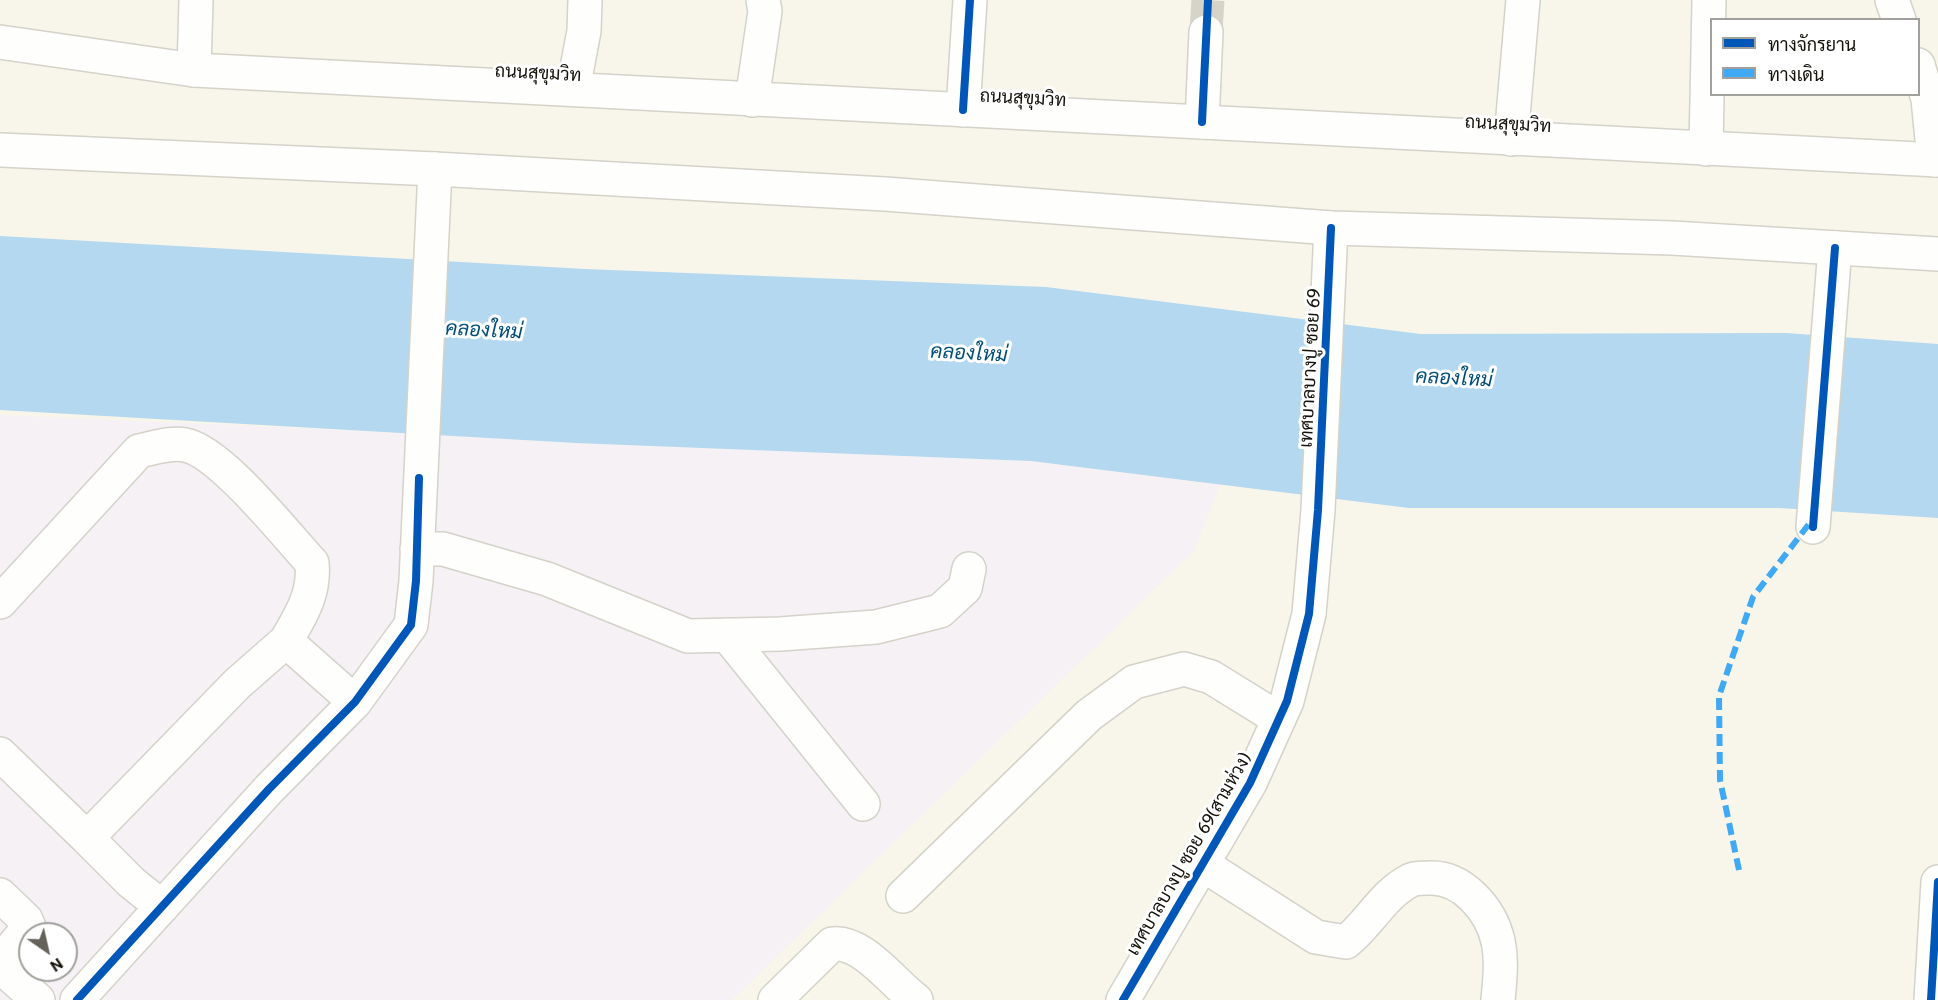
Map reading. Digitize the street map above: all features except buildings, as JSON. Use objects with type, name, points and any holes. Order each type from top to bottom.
[{"type":"main road","points":[[194,70],[196,0]]},
{"type":"main road","points":[[573,89],[584,31],[585,0]]},
{"type":"main road","points":[[752,100],[765,11],[763,0]]},
{"type":"main road","points":[[963,110],[970,0]]},
{"type":"main road","points":[[1511,140],[1523,0]]},
{"type":"main road","points":[[1706,149],[1709,0]]},
{"type":"main road","points":[[1892,0],[1898,18]]},
{"type":"main road","points":[[1202,122],[1206,32]]},
{"type":"main road","name":"ถนนสุขุมวิท","points":[[0,42],[194,70],[1511,140],[1936,160]]},
{"type":"main road","points":[[1920,71],[1928,99],[1936,160]]},
{"type":"main road","points":[[0,150],[435,169],[885,194],[1330,228],[1672,238],[1938,254]]},
{"type":"main road","points":[[77,1000],[270,789],[355,702],[411,625],[417,549],[435,169]]},
{"type":"main road","name":"เทศบาลบางปู ซอย 69","points":[[1318,510],[1330,228]]},
{"type":"main road","points":[[1814,522],[1835,248]]},
{"type":"main road","points":[[0,602],[139,451],[167,445],[186,445],[215,459],[312,563],[314,580],[308,603],[286,641],[237,684],[87,838]]},
{"type":"main road","name":"เทศบาลบางปู ซอย 69(สามห่วง)","points":[[1123,1000],[1250,783],[1287,701],[1308,614],[1318,510]]},
{"type":"main road","points":[[417,549],[443,549],[547,579],[688,636],[876,627],[940,611],[965,588],[969,568]]},
{"type":"main road","points":[[727,635],[863,804]]},
{"type":"main road","points":[[286,641],[355,702]]},
{"type":"main road","points":[[903,896],[1089,715],[1134,682],[1184,669],[1211,677],[1279,720]]},
{"type":"main road","points":[[0,754],[131,882],[162,907]]},
{"type":"main road","points":[[1202,864],[1316,937],[1346,942],[1362,930],[1387,896],[1413,879],[1443,877],[1463,888],[1484,909],[1497,939],[1500,965],[1498,1000]]},
{"type":"main road","points":[[1931,1000],[1938,882]]},
{"type":"main road","points":[[0,895],[26,920],[29,927],[0,964],[38,1000]]},
{"type":"main road","points":[[775,1000],[832,944],[840,943],[870,958],[898,987],[916,1000]]},
{"type":"shaded area","points":[[0,415],[1227,468],[1194,551],[732,1000],[0,1000]]},
{"type":"water","name":"คลองใหม่","points":[[0,236],[585,269],[1046,287],[1421,334],[1786,333],[1938,344],[1938,518],[1779,508],[1409,508],[1031,461],[576,443],[0,410]]},
{"type":"tunnel","points":[[1206,32],[1208,0]]},
{"type":"marked path","points":[[1739,870],[1720,780],[1719,696],[1753,597],[1812,520]]},
{"type":"cycle path","points":[[963,110],[970,0]]},
{"type":"cycle path","points":[[1202,122],[1208,0]]},
{"type":"cycle path","points":[[1123,1000],[1250,783],[1287,701],[1309,614],[1318,510],[1331,228]]},
{"type":"cycle path","points":[[1813,527],[1835,248]]},
{"type":"cycle path","points":[[77,1000],[269,789],[355,702],[411,625],[416,581],[419,478]]},
{"type":"cycle path","points":[[1931,1000],[1938,882]]}]
